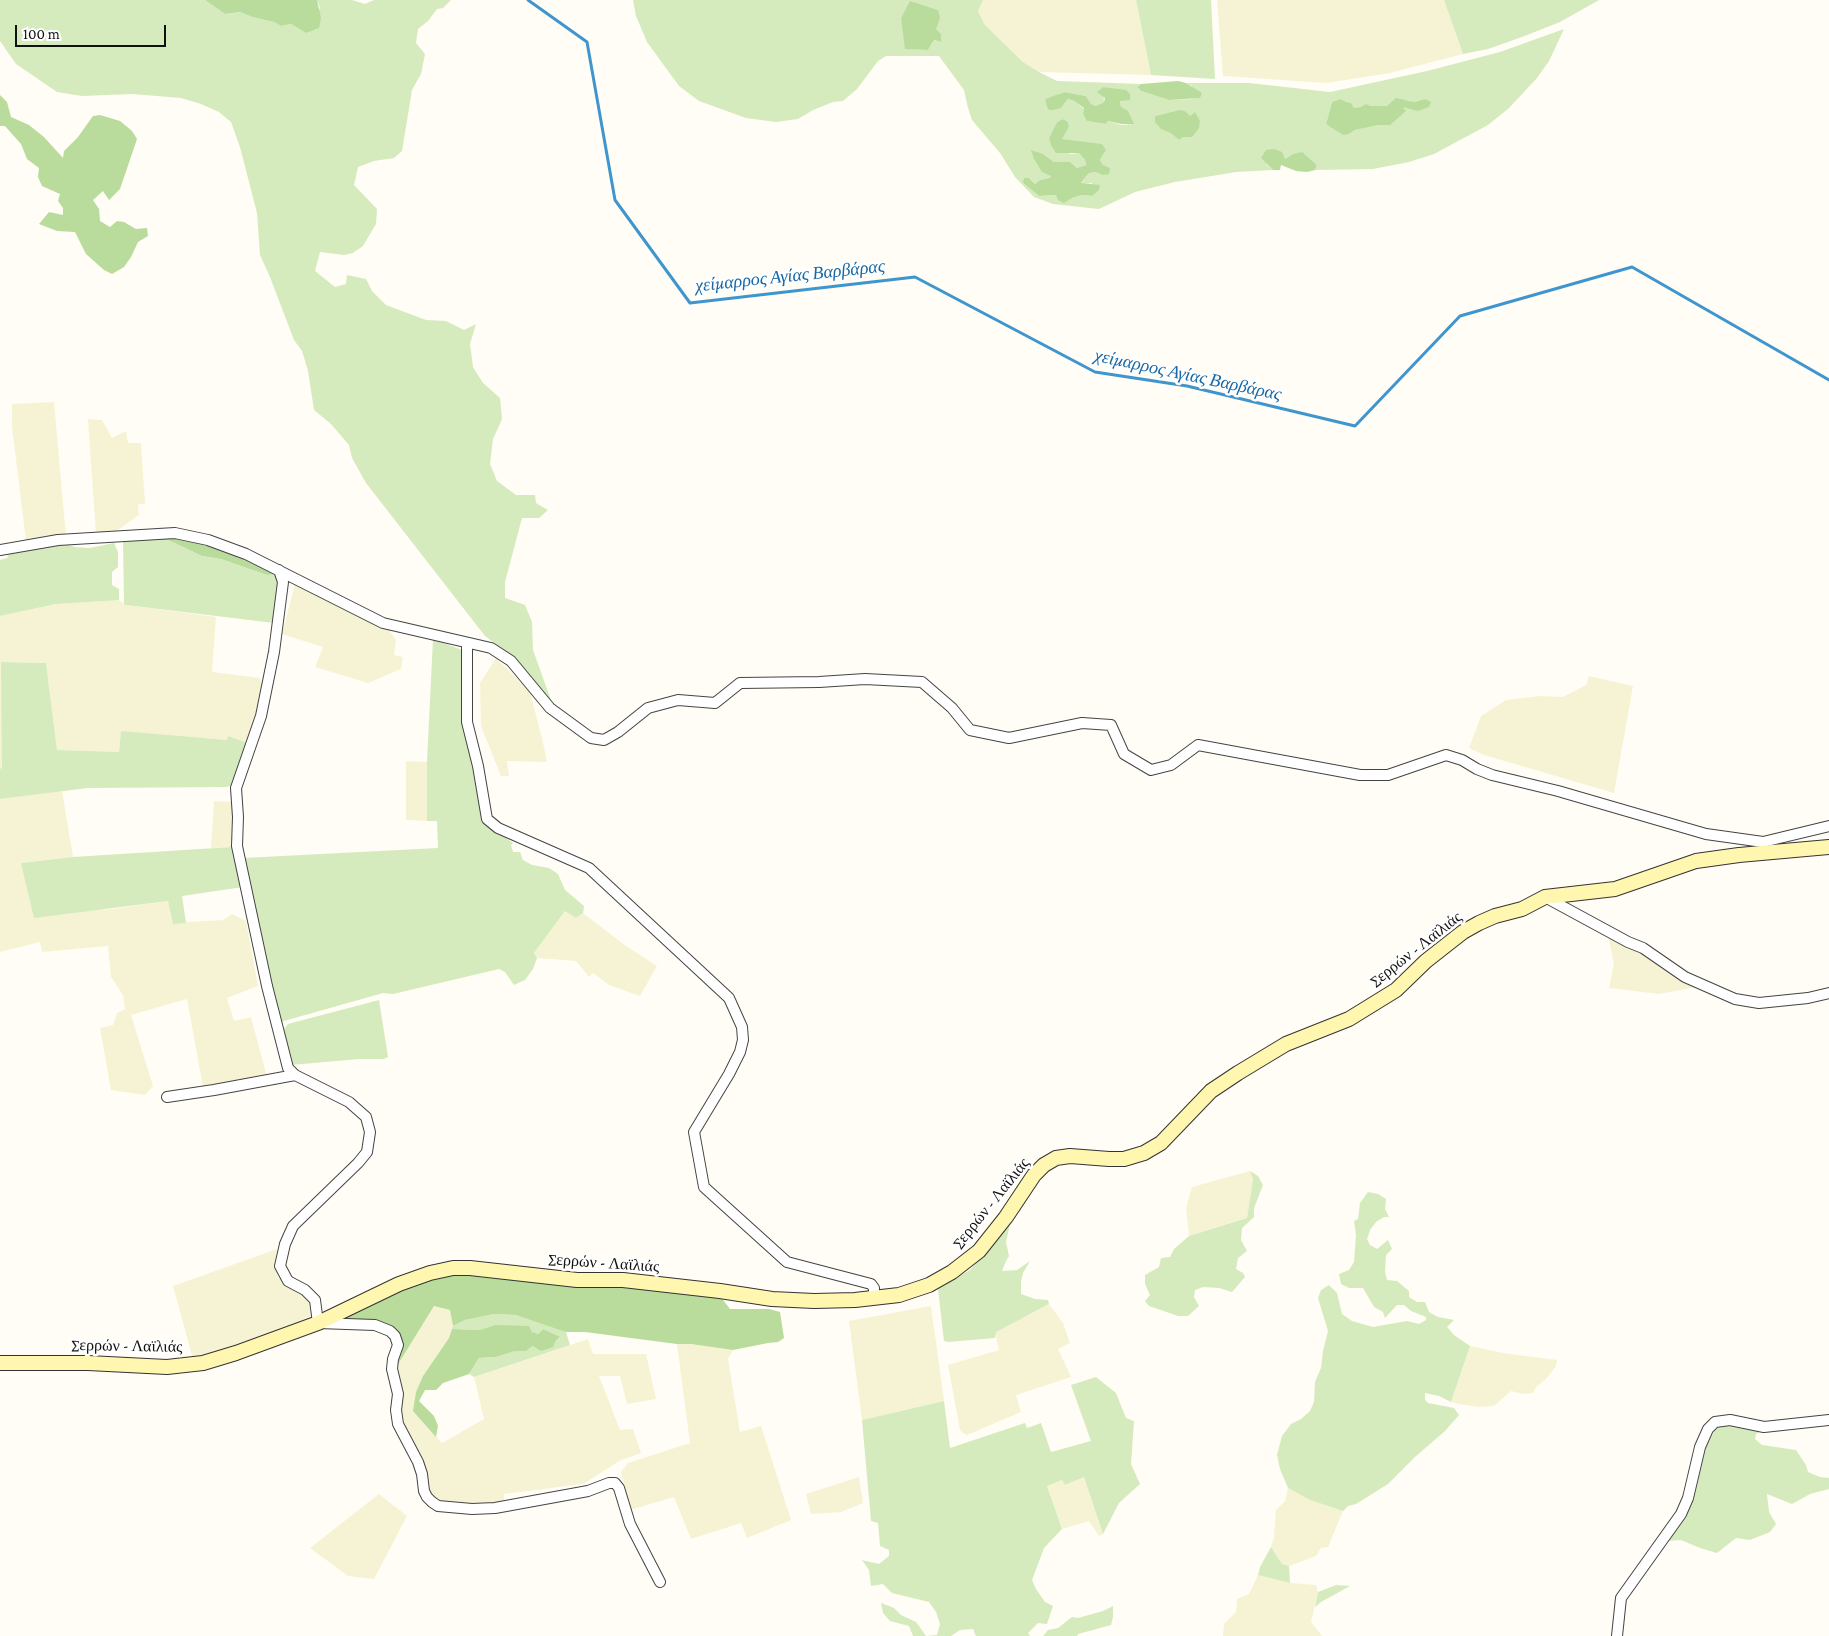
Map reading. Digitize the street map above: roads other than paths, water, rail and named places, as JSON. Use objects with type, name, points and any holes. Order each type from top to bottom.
[{"type":"main road","name":"Σερρών - Λαϊλιάς","points":[[0,1364],[88,1363],[167,1367],[203,1363],[236,1353],[318,1322],[399,1284],[430,1273],[453,1268],[470,1268],[577,1280],[623,1280],[772,1299],[814,1301],[899,1295],[929,1285],[952,1272],[979,1251],[1006,1217],[1034,1175],[1044,1165],[1056,1158],[1070,1156],[1124,1159],[1144,1153],[1161,1143],[1211,1091],[1286,1044],[1348,1019],[1396,990],[1426,962],[1464,932],[1495,916],[1522,909],[1544,897],[1615,889],[1696,861],[1738,855],[1829,847]]},
{"type":"street","points":[[0,550],[58,540],[175,533],[208,540],[246,554],[384,623],[467,644],[491,648],[511,661],[550,708],[591,738],[604,740],[618,732],[648,708],[678,700],[715,703],[740,683],[819,682],[865,679],[922,682],[952,708],[970,730],[1009,738],[1082,723],[1111,725],[1124,754],[1151,770],[1171,765],[1198,745],[1360,775],[1388,775],[1446,755],[1462,760],[1492,775],[1558,791],[1706,834],[1763,842],[1829,826]]},
{"type":"street","points":[[279,570],[283,582],[274,652],[261,716],[236,788],[237,846],[267,986],[288,1068],[295,1075],[349,1102],[366,1117],[370,1132],[367,1152],[358,1163],[293,1226],[285,1244],[280,1266],[288,1281],[305,1290],[315,1300],[318,1322],[375,1325],[390,1331],[395,1336],[398,1345],[392,1368],[398,1394],[396,1410],[398,1424],[418,1462],[424,1491],[432,1502],[438,1506],[472,1509],[495,1508],[588,1491],[610,1483],[616,1484],[619,1488],[630,1524],[660,1582]]},
{"type":"street","points":[[467,644],[468,722],[488,819],[498,828],[589,868],[729,998],[742,1027],[743,1040],[740,1052],[694,1132],[704,1187],[787,1262],[871,1284],[874,1288],[874,1298]]},
{"type":"street","points":[[1544,897],[1628,942],[1644,948],[1684,977],[1735,999],[1759,1003],[1829,994]]},
{"type":"street","points":[[167,1097],[295,1075]]},
{"type":"street","points":[[1617,1636],[1622,1598],[1681,1514],[1688,1498],[1700,1447],[1708,1430],[1715,1422],[1730,1420],[1764,1427],[1829,1420]]},
{"type":"waterway","name":"χείμαρρος Αγίας Βαρβάρας","points":[[528,0],[587,42],[615,200],[690,303],[915,277],[1095,372],[1187,386],[1355,426],[1460,316],[1632,267],[1829,380]]}]
